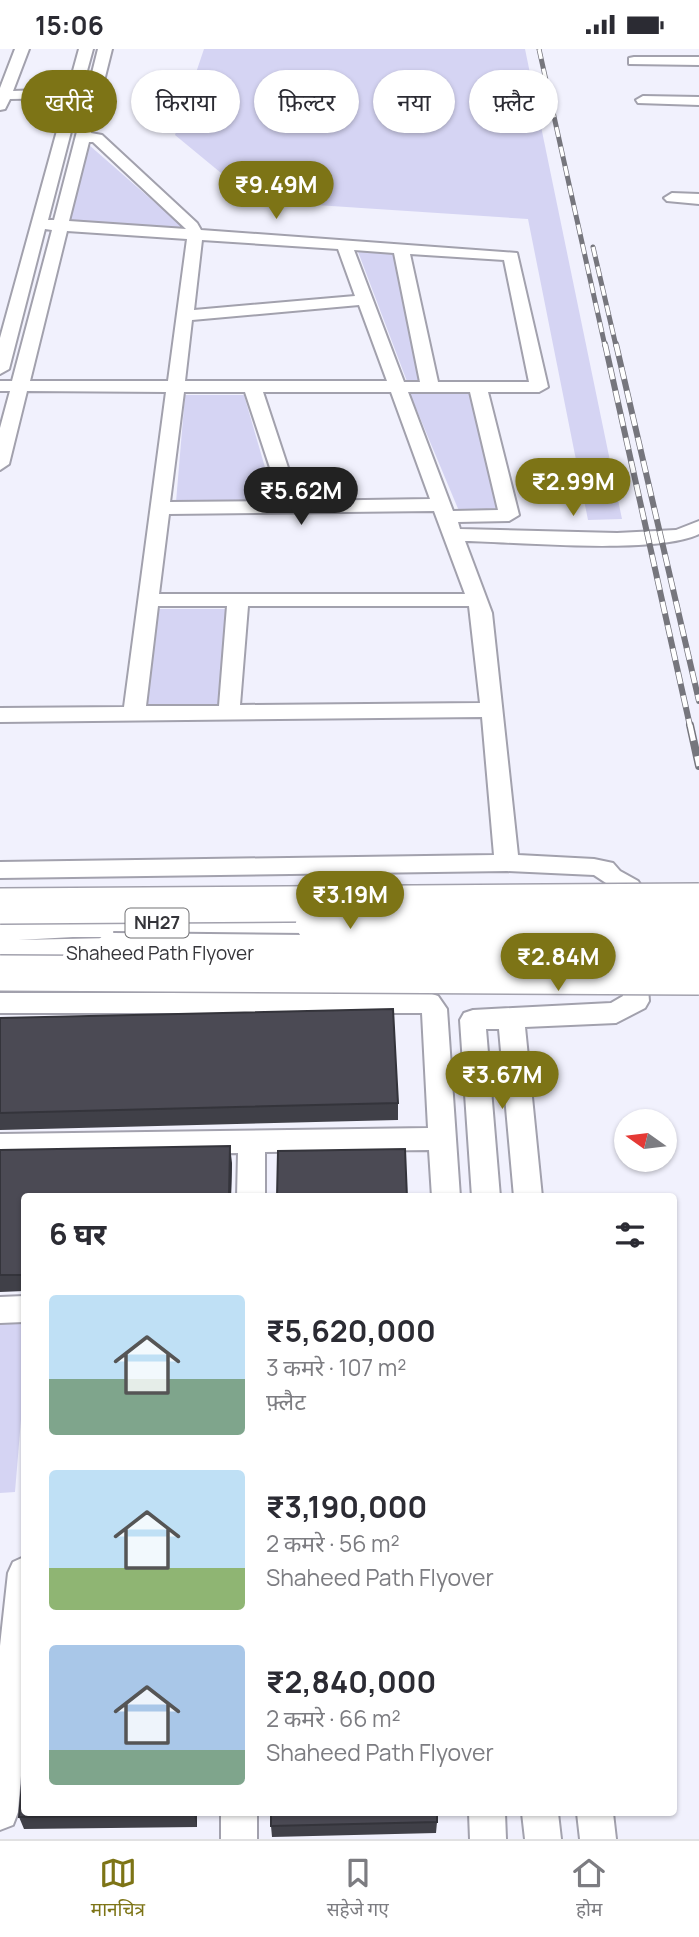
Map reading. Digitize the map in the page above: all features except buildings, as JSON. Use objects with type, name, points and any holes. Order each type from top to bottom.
[{"type":"highway","points":[[215,904],[315,923]]},
{"type":"highway","name":"Shaheed Path Flyover","points":[[0,927],[73,923],[699,923]]},
{"type":"highway","points":[[79,972],[113,952]]},
{"type":"highway","name":"Shaheed Path Flyover","points":[[0,955],[113,952],[699,958]]},
{"type":"street","points":[[21,97],[2,99],[22,49]]},
{"type":"street","points":[[80,70],[86,49]]},
{"type":"street","points":[[100,70],[105,49]]},
{"type":"street","points":[[634,61],[699,61]]},
{"type":"street","points":[[0,70],[15,70]]},
{"type":"street","points":[[643,100],[699,101]]},
{"type":"street","points":[[0,369],[8,310],[38,224],[62,133]]},
{"type":"street","points":[[0,464],[83,133]]},
{"type":"street","points":[[82,138],[96,138],[192,226],[195,235],[134,714]]},
{"type":"street","points":[[672,198],[699,199]]},
{"type":"street","points":[[0,386],[539,387],[511,256],[38,224]]},
{"type":"street","points":[[345,244],[482,613],[507,863]]},
{"type":"street","points":[[401,248],[430,387]]},
{"type":"street","points":[[184,316],[365,300]]},
{"type":"street","points":[[447,519],[509,516],[478,387]]},
{"type":"street","points":[[253,388],[292,507]]},
{"type":"street","points":[[160,508],[292,507],[447,519],[617,539],[680,536],[699,527]]},
{"type":"street","points":[[680,536],[699,553]]},
{"type":"street","points":[[148,600],[477,600]]},
{"type":"street","points":[[229,713],[238,600]]},
{"type":"street","points":[[0,715],[492,710]]},
{"type":"street","points":[[0,870],[507,863],[605,869],[612,877],[600,885],[606,999],[621,1009],[608,1015],[472,1020],[486,1193]]},
{"type":"street","points":[[0,906],[699,901]]},
{"type":"street","name":"Shaheed Path Flyover","points":[[0,973],[205,971],[569,979],[699,977]]},
{"type":"street","points":[[0,1003],[429,1003],[434,1009],[446,1193]]},
{"type":"street","points":[[512,1018],[512,1049],[528,1193]]},
{"type":"street","points":[[0,1146],[442,1139]]},
{"type":"street","points":[[251,1193],[252,1142]]},
{"type":"street","points":[[0,1310],[21,1309]]},
{"type":"street","points":[[0,1812],[10,1614],[21,1582]]},
{"type":"street","points":[[239,1816],[239,1839]]},
{"type":"street","points":[[487,1816],[488,1839]]},
{"type":"street","points":[[540,1816],[543,1839]]},
{"type":"street","points":[[595,1816],[598,1839]]},
{"type":"shaded area","points":[[204,49],[525,49],[529,70],[469,70],[469,133],[542,133],[622,519],[588,520],[528,219],[255,201],[175,135],[240,133],[240,70],[197,70]]},
{"type":"shaded area","points":[[89,145],[184,228],[70,220]]},
{"type":"shaded area","points":[[357,249],[393,251],[421,383],[408,384]]},
{"type":"shaded area","points":[[469,393],[499,511],[459,511],[410,394]]},
{"type":"shaded area","points":[[185,395],[244,395],[275,502],[176,502]]},
{"type":"shaded area","points":[[157,609],[228,609],[221,706],[145,706]]},
{"type":"shaded area","points":[[21,1320],[21,1419],[15,1492],[0,1493],[0,1321]]},
{"type":"railway","points":[[539,49],[605,346]]},
{"type":"railway","points":[[593,247],[616,346]]},
{"type":"railway","points":[[605,344],[690,726]]},
{"type":"railway","points":[[616,344],[699,701]]},
{"type":"railway","points":[[690,725],[699,766]]}]
